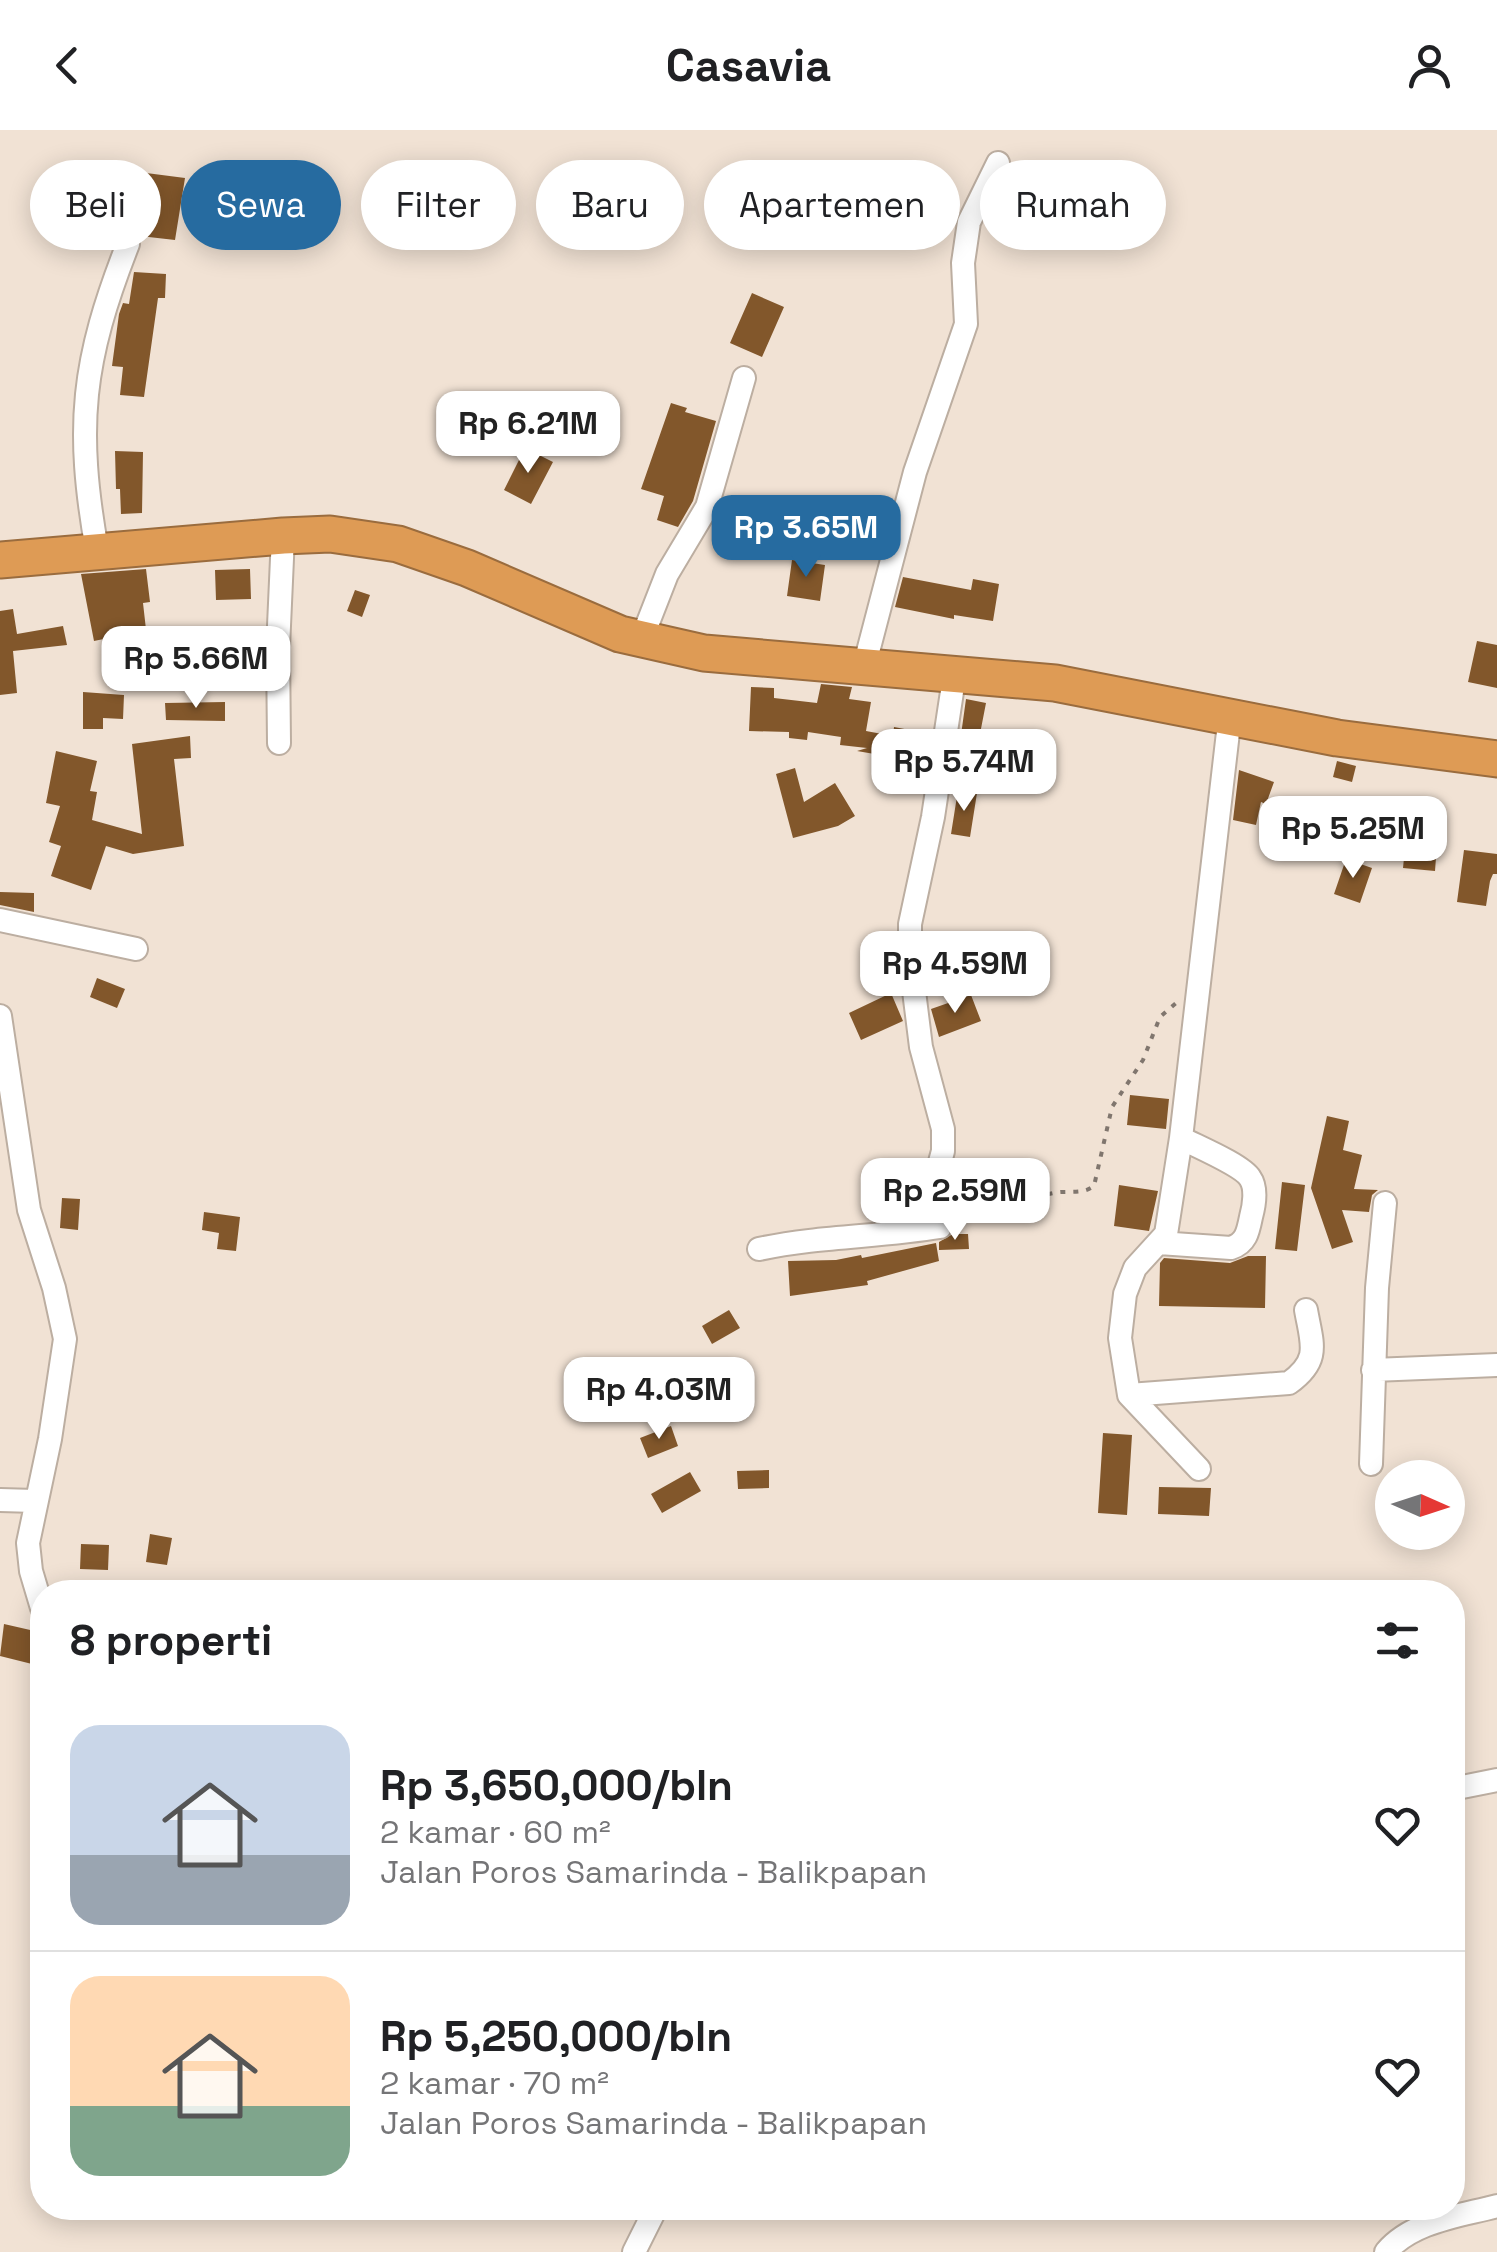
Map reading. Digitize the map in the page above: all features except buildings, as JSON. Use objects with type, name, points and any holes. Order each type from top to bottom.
[{"type":"highway","points":[[0,560],[330,534],[398,544],[468,568],[620,634],[704,653],[1055,683],[1394,748],[1497,759]]},
{"type":"street","points":[[864,668],[915,472],[966,324],[963,264],[969,222],[980,200]]},
{"type":"street","points":[[97,550],[84,468],[86,381],[93,344],[126,250]]},
{"type":"street","points":[[642,638],[667,574],[707,507],[744,378]]},
{"type":"street","points":[[279,744],[278,648],[284,536]]},
{"type":"street","points":[[759,1249],[798,1240],[898,1234],[940,1227],[934,1184],[944,1151],[944,1128],[920,1047],[910,924],[933,817],[955,672]]},
{"type":"street","points":[[1199,1469],[1129,1395],[1120,1338],[1125,1294],[1134,1268],[1166,1234],[1181,1138],[1230,715]]},
{"type":"street","points":[[0,920],[136,949]]},
{"type":"street","points":[[0,1016],[29,1210],[64,1321],[64,1356],[28,1543],[34,1580]]},
{"type":"street","points":[[1159,1243],[1230,1248],[1240,1245],[1248,1232],[1253,1209],[1254,1187],[1248,1174],[1181,1138]]},
{"type":"street","points":[[1371,1464],[1372,1370],[1385,1203]]},
{"type":"street","points":[[1129,1395],[1290,1383],[1306,1370],[1313,1350],[1306,1310]]},
{"type":"street","points":[[1372,1370],[1497,1365]]},
{"type":"street","points":[[0,1500],[35,1501]]},
{"type":"street","points":[[1465,1786],[1497,1780]]},
{"type":"street","points":[[1465,2214],[1497,2206]]},
{"type":"street","points":[[634,2252],[650,2220]]},
{"type":"street","points":[[1386,2252],[1404,2236],[1442,2220]]},
{"type":"path","points":[[940,1227],[954,1216],[998,1210],[1055,1192],[1087,1192],[1094,1186],[1112,1107],[1143,1060],[1160,1017],[1198,992]]}]
